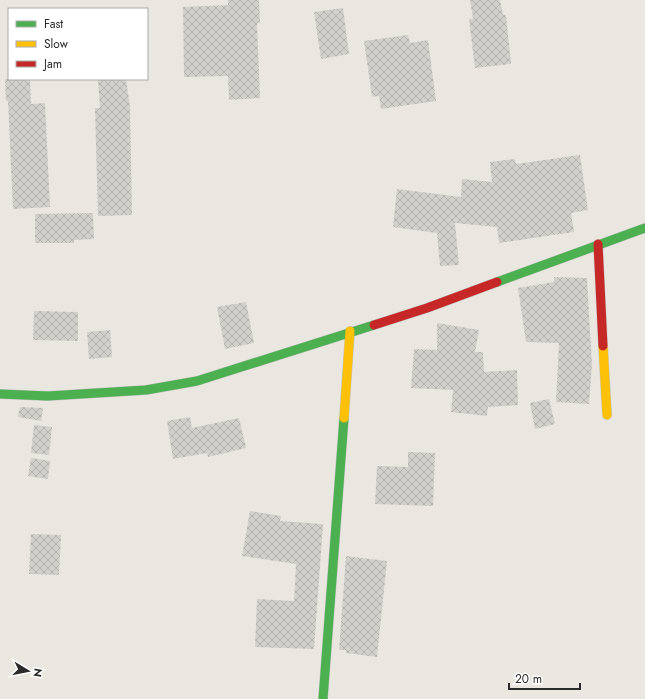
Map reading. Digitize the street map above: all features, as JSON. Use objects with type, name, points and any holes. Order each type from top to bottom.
[{"type":"street","points":[[0,394],[48,396],[146,390],[197,381],[350,331],[427,308],[645,228]]},
{"type":"street","points":[[598,244],[607,415]]},
{"type":"street","points":[[323,699],[350,331]]},
{"type":"building","points":[[228,0],[259,0],[260,23],[257,23],[260,98],[229,100],[228,76],[184,77],[183,7],[228,5]]},
{"type":"building","points":[[470,0],[500,0],[503,15],[506,15],[511,64],[475,68],[469,19],[473,19]]},
{"type":"building","points":[[343,8],[349,54],[321,59],[314,12]]},
{"type":"building","points":[[408,35],[410,43],[428,40],[436,101],[381,109],[379,96],[372,97],[364,41]]},
{"type":"building","points":[[5,79],[30,80],[31,104],[45,103],[50,207],[13,209],[8,101],[6,101]]},
{"type":"building","points":[[98,80],[126,80],[130,107],[132,215],[98,216],[95,108],[100,108]]},
{"type":"building","points":[[580,155],[588,210],[571,213],[574,232],[499,243],[497,227],[455,223],[459,265],[440,266],[437,233],[393,227],[397,189],[461,197],[462,179],[492,182],[490,162],[515,159],[516,164]]},
{"type":"building","points":[[93,213],[94,239],[74,240],[74,243],[35,243],[35,214]]},
{"type":"building","points":[[554,277],[587,278],[592,365],[589,404],[556,402],[559,343],[526,342],[518,288],[554,282]]},
{"type":"building","points":[[246,302],[254,343],[225,349],[217,307]]},
{"type":"building","points":[[34,311],[78,312],[78,341],[33,340]]},
{"type":"building","points":[[437,323],[479,330],[475,352],[483,352],[484,372],[517,370],[518,405],[488,407],[487,416],[451,412],[453,390],[411,388],[414,349],[437,350]]},
{"type":"building","points":[[110,330],[112,357],[89,359],[87,332]]},
{"type":"building","points":[[549,399],[555,424],[535,429],[530,403]]},
{"type":"building","points":[[20,407],[43,408],[41,421],[18,417]]},
{"type":"building","points":[[190,417],[192,428],[239,418],[246,448],[208,457],[207,453],[173,459],[167,421]]},
{"type":"building","points":[[34,425],[52,427],[49,455],[31,453]]},
{"type":"building","points":[[408,452],[435,453],[433,506],[375,504],[377,466],[408,467]]},
{"type":"building","points":[[31,458],[50,461],[48,479],[28,476]]},
{"type":"building","points":[[250,511],[281,516],[280,521],[323,524],[314,649],[255,647],[257,599],[294,601],[296,564],[242,556]]},
{"type":"building","points":[[31,534],[61,535],[59,575],[29,574]]},
{"type":"building","points":[[346,556],[387,561],[377,657],[346,653],[346,650],[339,650]]},
{"type":"traffic: fast","points":[[497,282],[645,228]]},
{"type":"traffic: fast","points":[[0,394],[48,396],[146,390],[197,381],[374,325]]},
{"type":"traffic: fast","points":[[323,699],[344,418]]},
{"type":"traffic: slow","points":[[344,418],[350,331]]},
{"type":"traffic: slow","points":[[603,346],[607,415]]},
{"type":"traffic: jam","points":[[598,244],[603,346]]},
{"type":"traffic: jam","points":[[374,325],[427,308],[497,282]]}]
